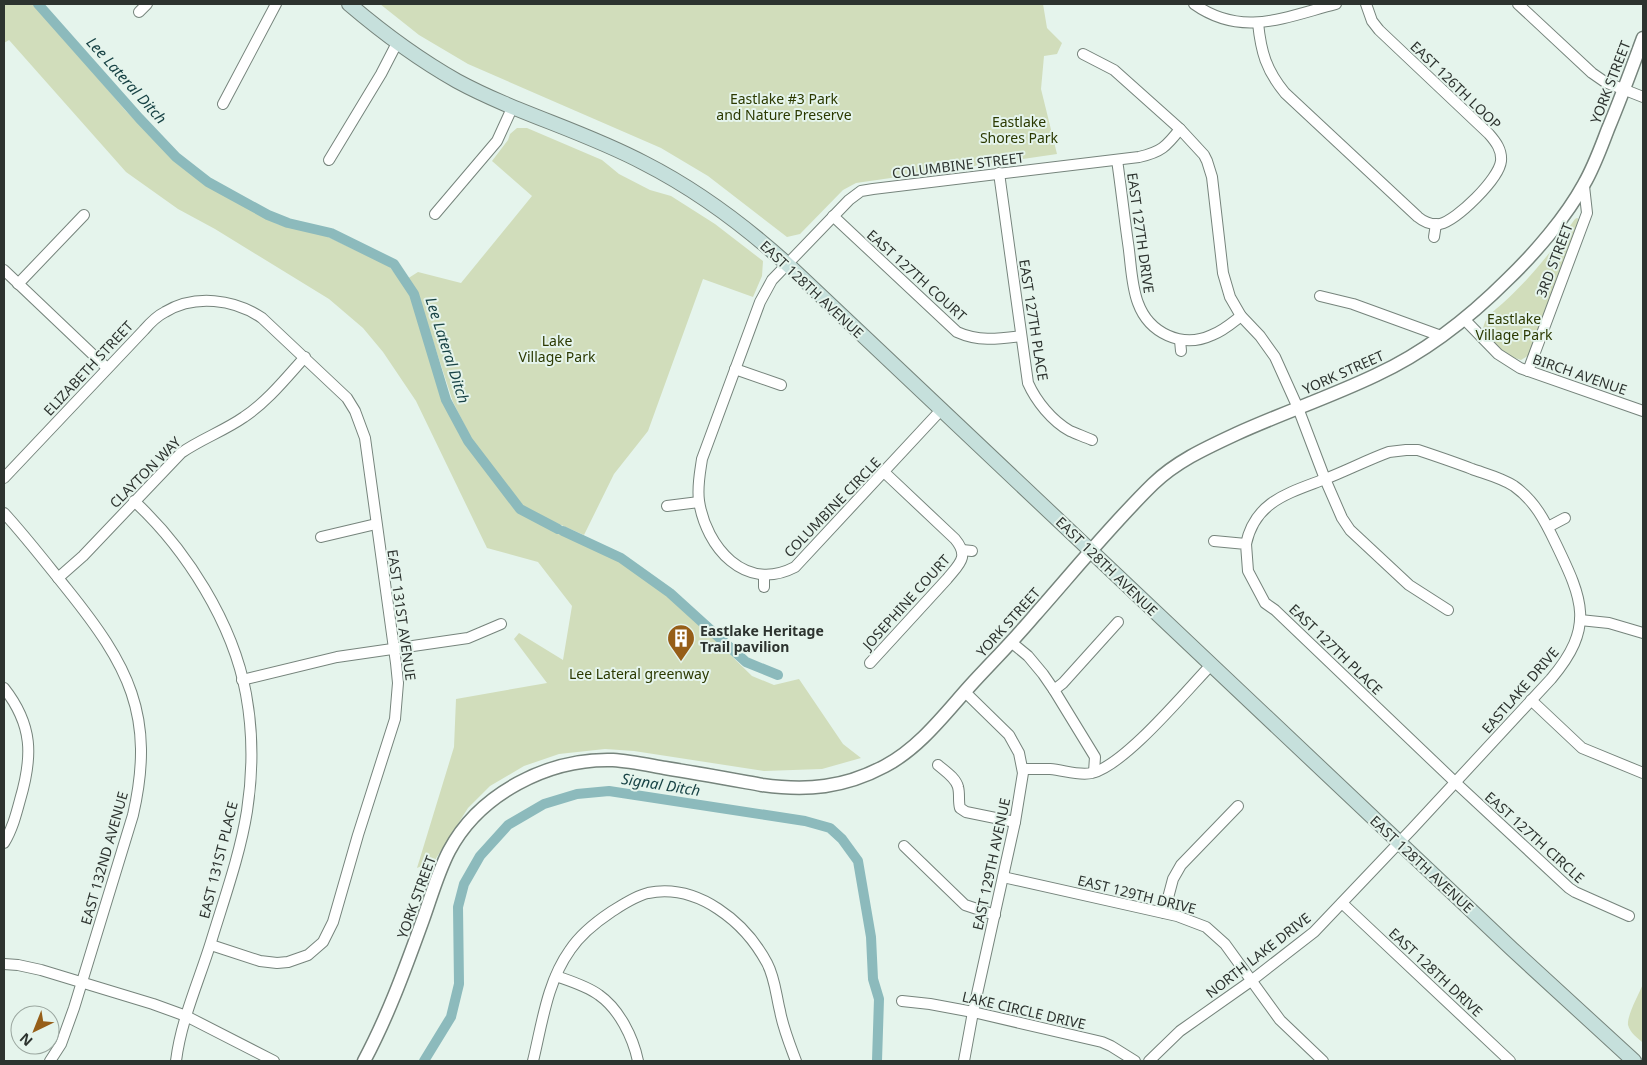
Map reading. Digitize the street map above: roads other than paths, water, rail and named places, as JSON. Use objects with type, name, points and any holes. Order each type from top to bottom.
[{"type":"main road","name":"EAST 128TH AVENUE","points":[[349,4],[397,43],[457,81],[601,142],[645,163],[694,191],[740,224],[787,264],[1512,950],[1634,1061]]},
{"type":"street","points":[[139,12],[147,4]]},
{"type":"street","points":[[223,104],[276,4]]},
{"type":"street","points":[[1194,4],[1202,10],[1223,19],[1245,23],[1258,23],[1336,4]]},
{"type":"street","name":"EAST 126TH LOOP","points":[[1366,4],[1372,21],[1379,30],[1489,134],[1499,148],[1500,168],[1493,179],[1460,214],[1449,221],[1436,224]]},
{"type":"street","points":[[1518,4],[1592,73],[1605,82],[1643,97]]},
{"type":"street","points":[[1258,23],[1260,42],[1267,67],[1274,80],[1285,93],[1413,213],[1424,221],[1436,224],[1434,237]]},
{"type":"street","name":"YORK STREET","points":[[364,1061],[379,1033],[403,976],[449,850],[483,808],[519,783],[541,772],[566,765],[613,760],[785,788],[810,788],[836,785],[869,774],[903,755],[1011,642],[1090,551],[1154,484],[1177,464],[1200,450],[1376,376],[1406,360],[1465,320],[1522,266],[1548,235],[1584,186],[1624,90],[1643,38]]},
{"type":"street","points":[[329,160],[381,74],[397,43]]},
{"type":"street","points":[[1083,54],[1114,70],[1180,130],[1204,155],[1210,168],[1227,289],[1241,316],[1271,351],[1298,408],[1325,480],[1342,518],[1350,530],[1409,585],[1448,610]]},
{"type":"street","points":[[435,214],[497,141],[513,106]]},
{"type":"street","name":"COLUMBINE STREET","points":[[787,264],[832,216],[862,191],[1117,160],[1155,153],[1167,145],[1180,130]]},
{"type":"street","name":"EAST 127TH DRIVE","points":[[1117,160],[1135,294],[1138,303],[1143,315],[1154,328],[1163,334],[1180,340]]},
{"type":"street","name":"EAST 127TH PLACE","points":[[998,173],[1028,383],[1039,403],[1069,430],[1092,440]]},
{"type":"street","name":"3RD STREET","points":[[1528,371],[1587,213],[1584,186]]},
{"type":"street","points":[[18,284],[84,215]]},
{"type":"street","name":"EAST 127TH COURT","points":[[832,216],[957,332],[973,338],[992,340],[1021,336]]},
{"type":"street","name":"COLUMBINE CIRCLE","points":[[787,264],[772,280],[760,302],[702,459],[698,485],[700,502],[708,531],[720,550],[729,559],[750,573],[778,574],[794,567],[941,410]]},
{"type":"street","points":[[4,270],[107,368]]},
{"type":"street","points":[[1320,296],[1353,304],[1441,336]]},
{"type":"street","name":"ELIZABETH STREET","points":[[4,478],[107,368],[165,311],[188,303],[207,301]]},
{"type":"street","name":"EAST 131ST AVENUE","points":[[207,301],[230,303],[254,312],[347,398],[361,424],[365,438],[398,683],[395,719],[358,835],[333,922],[327,936],[308,955],[288,962],[277,963],[260,961],[211,944]]},
{"type":"street","points":[[1180,351],[1180,340],[1213,335],[1241,316]]},
{"type":"street","name":"BIRCH AVENUE","points":[[1465,320],[1507,361],[1528,371],[1643,411]]},
{"type":"street","name":"CLAYTON WAY","points":[[58,578],[83,556],[181,453],[192,444],[242,418],[255,409],[305,358]]},
{"type":"street","points":[[735,369],[781,385]]},
{"type":"street","name":"EASTLAKE DRIVE","points":[[1246,544],[1249,530],[1258,516],[1274,500],[1389,452],[1406,450],[1418,450],[1438,456],[1511,484],[1527,496],[1538,509],[1548,527],[1574,581],[1578,594],[1580,620],[1570,656],[1400,843]]},
{"type":"street","name":"JOSEPHINE COURT","points":[[870,663],[958,565],[967,550],[884,472]]},
{"type":"street","name":"EAST 131ST PLACE","points":[[134,501],[162,529],[190,566],[211,600],[227,634],[242,680],[246,694],[251,738],[250,788],[238,851],[211,944],[186,1016]]},
{"type":"street","points":[[667,506],[700,502]]},
{"type":"street","name":"EAST 132ND AVENUE","points":[[4,513],[98,628],[118,661],[134,699],[141,736],[142,763],[133,815],[66,1035],[50,1061]]},
{"type":"street","points":[[1548,527],[1565,518]]},
{"type":"street","points":[[321,537],[376,524]]},
{"type":"street","points":[[1214,541],[1246,544]]},
{"type":"street","name":"EAST 127TH PLACE","points":[[1246,544],[1248,571],[1265,603],[1275,610],[1456,783]]},
{"type":"street","points":[[764,574],[764,587]]},
{"type":"street","points":[[1580,620],[1609,622],[1643,633]]},
{"type":"street","points":[[1054,690],[1063,684],[1118,622]]},
{"type":"street","points":[[242,680],[336,656],[468,638],[501,624]]},
{"type":"street","points":[[1011,642],[1038,668],[1054,690],[1095,758],[1094,772]]},
{"type":"street","points":[[1023,769],[1051,769],[1082,774],[1094,772],[1118,758],[1143,737],[1211,665]]},
{"type":"street","points":[[4,688],[22,718],[30,749],[27,775],[12,829],[4,843]]},
{"type":"street","name":"EAST 129TH AVENUE","points":[[964,1061],[1015,822],[1023,769],[1019,753],[1009,735],[965,692]]},
{"type":"street","points":[[1531,700],[1582,748],[1643,773]]},
{"type":"street","points":[[938,765],[956,780],[959,787],[958,800],[960,808],[966,812],[1015,822]]},
{"type":"street","name":"EAST 127TH CIRCLE","points":[[1456,783],[1568,888],[1629,916]]},
{"type":"street","points":[[1164,912],[1173,879],[1181,865],[1238,806]]},
{"type":"street","name":"NORTH LAKE DRIVE","points":[[1149,1061],[1180,1031],[1252,981],[1314,932],[1400,843]]},
{"type":"street","points":[[904,846],[964,905],[995,915]]},
{"type":"street","name":"EAST 129TH DRIVE","points":[[1003,878],[1164,912],[1192,920],[1206,927],[1225,944],[1280,1020],[1323,1061]]},
{"type":"street","points":[[533,1061],[547,1001],[556,976],[569,951],[583,934],[604,917],[626,903],[647,893],[667,892],[686,894],[705,900],[724,912],[751,941],[768,964],[776,987],[780,1012],[796,1061]]},
{"type":"street","name":"EAST 128TH DRIVE","points":[[1342,904],[1510,1061]]},
{"type":"street","points":[[4,964],[28,967],[82,982],[186,1016],[274,1061]]},
{"type":"street","points":[[556,976],[598,994],[611,1006],[623,1022],[632,1040],[638,1061]]},
{"type":"street","name":"LAKE CIRCLE DRIVE","points":[[902,1001],[973,1012],[1102,1042],[1112,1046],[1135,1061]]},
{"type":"street","points":[[176,1061],[186,1016]]},
{"type":"waterway","name":"Lee Lateral Ditch","points":[[38,4],[176,157],[208,182],[268,215],[288,223],[331,233],[394,264],[414,294],[446,400],[468,441],[520,509],[558,529]]},
{"type":"waterway","name":"Lee Lateral Ditch","points":[[563,531],[621,558],[670,593],[746,662],[778,675]]},
{"type":"waterway","name":"Signal Ditch","points":[[424,1061],[451,1017],[459,984],[458,907],[464,884],[480,856],[508,825],[544,804],[577,794],[609,791],[805,821],[830,828],[842,839],[858,861],[871,937],[873,979],[879,999],[877,1061]]},
{"type":"place","name":"Eastlake Heritage Trail pavilion","points":[[681,662]]},
{"type":"park label","name":"Eastlake #3 Park and Nature Preserve","points":[[784,106]]},
{"type":"park label","name":"Eastlake Shores Park","points":[[1019,130]]},
{"type":"park label","name":"Eastlake Village Park","points":[[1514,326]]},
{"type":"park label","name":"Lake Village Park","points":[[557,348]]},
{"type":"park label","name":"Lee Lateral greenway","points":[[639,673]]}]
